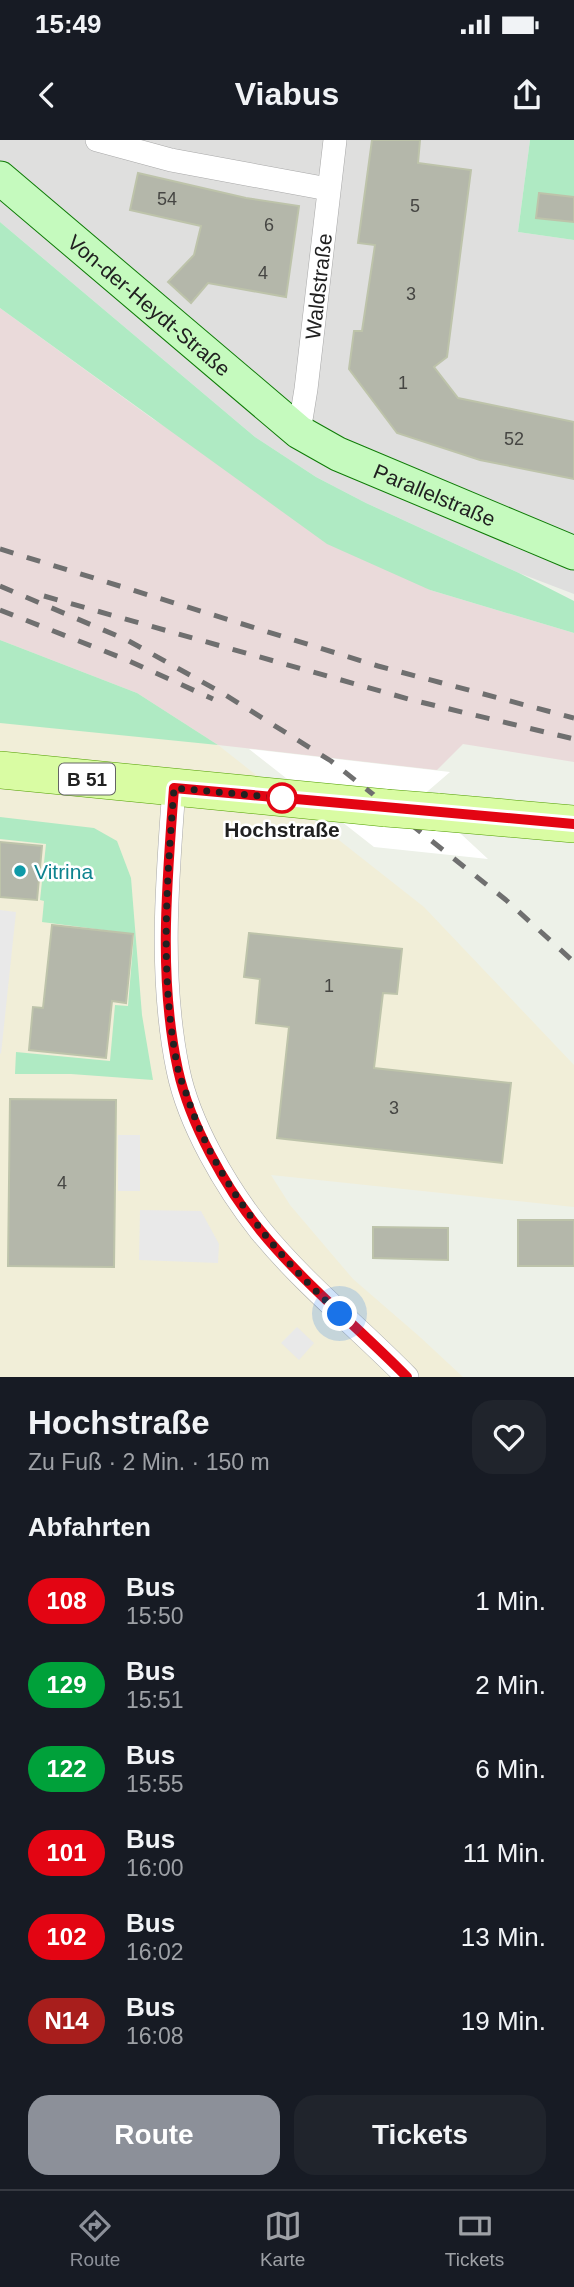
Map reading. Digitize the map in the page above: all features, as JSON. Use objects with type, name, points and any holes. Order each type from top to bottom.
[{"type":"main road","name":"Von-der-Heydt-Straße","points":[[0,178],[299,432]]},
{"type":"main road","name":"Parallelstraße","points":[[299,432],[338,454],[574,553]]},
{"type":"main road","name":"B 51","points":[[0,770],[316,802],[574,824]]},
{"type":"street","points":[[97,140],[171,160],[328,189]]},
{"type":"street","name":"Waldstraße","points":[[299,432],[335,140]]},
{"type":"street","points":[[174,788],[168,861],[168,983],[178,1072],[192,1111],[221,1172],[259,1228],[308,1284],[407,1377]]},
{"type":"shaded area","points":[[0,140],[530,140],[518,232],[574,240],[574,594],[519,573],[366,503],[316,477],[255,437],[0,222]]},
{"type":"shaded area","points":[[0,308],[153,419],[430,590],[574,633],[574,762],[463,744],[437,770],[218,745],[137,693],[0,640]]},
{"type":"shaded area","points":[[0,640],[137,693],[218,745],[424,907],[574,1065],[574,1207],[271,1175],[290,1205],[353,1279],[463,1377],[0,1377]]},
{"type":"shaded area","points":[[0,910],[16,912],[1,1054],[0,1053]]},
{"type":"shaded area","points":[[118,1135],[140,1135],[140,1191],[118,1191]]},
{"type":"shaded area","points":[[140,1210],[201,1211],[219,1244],[218,1263],[139,1260]]},
{"type":"shaded area","points":[[297,1327],[314,1343],[299,1360],[281,1343]]},
{"type":"green space","points":[[530,140],[574,140],[574,240],[518,232]]},
{"type":"green space","points":[[0,222],[255,437],[316,477],[366,503],[574,601],[574,633],[430,590],[327,544],[0,308]]},
{"type":"green space","points":[[0,640],[137,693],[218,745],[0,723]]},
{"type":"green space","points":[[0,817],[94,828],[117,841],[131,878],[142,1015],[153,1080],[71,1074],[15,1074],[16,1052],[110,1061],[115,1005],[128,1006],[134,934],[42,922],[44,901],[40,900],[46,844],[0,839]]},
{"type":"pier","points":[[249,749],[450,772],[421,797],[488,859],[374,847]]},
{"type":"building","points":[[372,140],[420,140],[418,163],[471,170],[447,357],[434,367],[458,398],[574,422],[574,479],[480,460],[397,433],[349,369],[354,331],[362,331],[375,245],[358,243]]},
{"type":"building","points":[[138,173],[246,198],[299,206],[286,297],[208,283],[191,303],[168,282],[194,255],[201,226],[130,210]]},
{"type":"building","points":[[539,193],[574,197],[574,222],[536,218]]},
{"type":"building","name":"Vitrina","points":[[0,842],[42,846],[37,900],[0,897]]},
{"type":"building","points":[[52,925],[133,934],[126,1003],[112,1001],[106,1058],[29,1050],[33,1007],[43,1008]]},
{"type":"building","points":[[249,933],[402,949],[397,994],[383,993],[374,1068],[511,1083],[502,1163],[277,1138],[289,1027],[256,1023],[260,979],[244,977]]},
{"type":"building","points":[[10,1099],[116,1100],[114,1267],[8,1266]]},
{"type":"building","points":[[518,1220],[574,1220],[574,1266],[518,1266]]},
{"type":"building","points":[[373,1227],[448,1228],[448,1260],[373,1258]]},
{"type":"railway","points":[[0,549],[378,666],[574,718]]},
{"type":"railway","points":[[0,586],[127,640],[224,694],[331,761],[506,900],[574,962]]},
{"type":"railway","points":[[44,596],[412,700],[574,739]]},
{"type":"railway","points":[[0,610],[127,660],[213,699]]},
{"type":"bus line","name":"108","points":[[407,1377],[308,1284],[259,1228],[221,1172],[192,1111],[178,1072],[169,1005],[168,861],[174,788],[574,824]]},
{"type":"place","name":"Hochstraße","points":[[282,798]]},
{"type":"place","name":"Vitrina","points":[[20,871]]},
{"type":"route","points":[[282,798],[174,788],[168,861],[167,920],[172,1033],[178,1072],[192,1111],[221,1172],[259,1228],[308,1284],[340,1314]]}]
